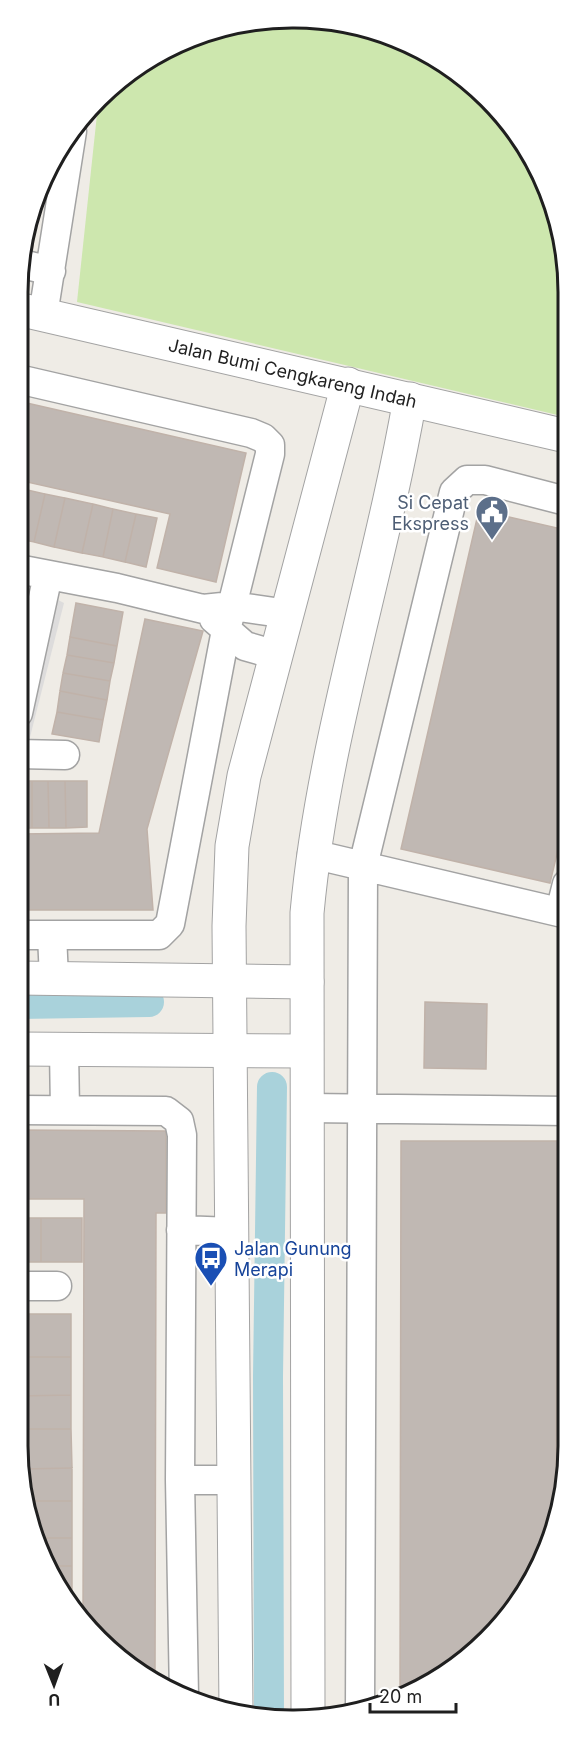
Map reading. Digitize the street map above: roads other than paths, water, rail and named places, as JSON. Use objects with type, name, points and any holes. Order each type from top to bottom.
[{"type":"street","points":[[31,312],[51,270],[69,153]]},
{"type":"street","points":[[30,266],[51,270]]},
{"type":"street","name":"Jalan Bumi Cengkareng Indah","points":[[31,312],[558,434]]},
{"type":"street","points":[[28,381],[263,438],[270,445],[270,454],[229,618],[170,924],[159,935],[28,935]]},
{"type":"street","points":[[231,1703],[234,1480],[230,981],[232,846],[244,776],[348,384]]},
{"type":"street","points":[[308,1710],[307,913],[312,854],[410,399]]},
{"type":"street","points":[[360,1701],[364,1110],[363,866],[454,492],[467,480],[485,480],[558,499]]},
{"type":"street","points":[[28,571],[203,609],[229,618],[288,614]]},
{"type":"street","points":[[28,667],[48,575]]},
{"type":"street","points":[[229,618],[245,646],[276,655]]},
{"type":"street","points":[[28,753],[65,755]]},
{"type":"street","points":[[312,854],[558,912]]},
{"type":"street","points":[[52,935],[54,978]]},
{"type":"street","points":[[28,978],[307,982]]},
{"type":"street","points":[[28,1050],[306,1051]]},
{"type":"street","points":[[64,1050],[65,1110]]},
{"type":"street","points":[[307,1108],[558,1111]]},
{"type":"street","points":[[28,1110],[166,1111],[179,1121],[182,1135],[180,1480],[184,1686]]},
{"type":"street","points":[[181,1230],[232,1232]]},
{"type":"street","points":[[28,1286],[57,1286]]},
{"type":"street","points":[[180,1480],[234,1480]]},
{"type":"waterway","points":[[28,1004],[149,1002]]},
{"type":"waterway","points":[[269,1709],[268,1377],[272,1087]]},
{"type":"place","name":"Si Cepat Ekspress","points":[[492,541]]},
{"type":"place","name":"Jalan Gunung Merapi","points":[[211,1287]]}]
